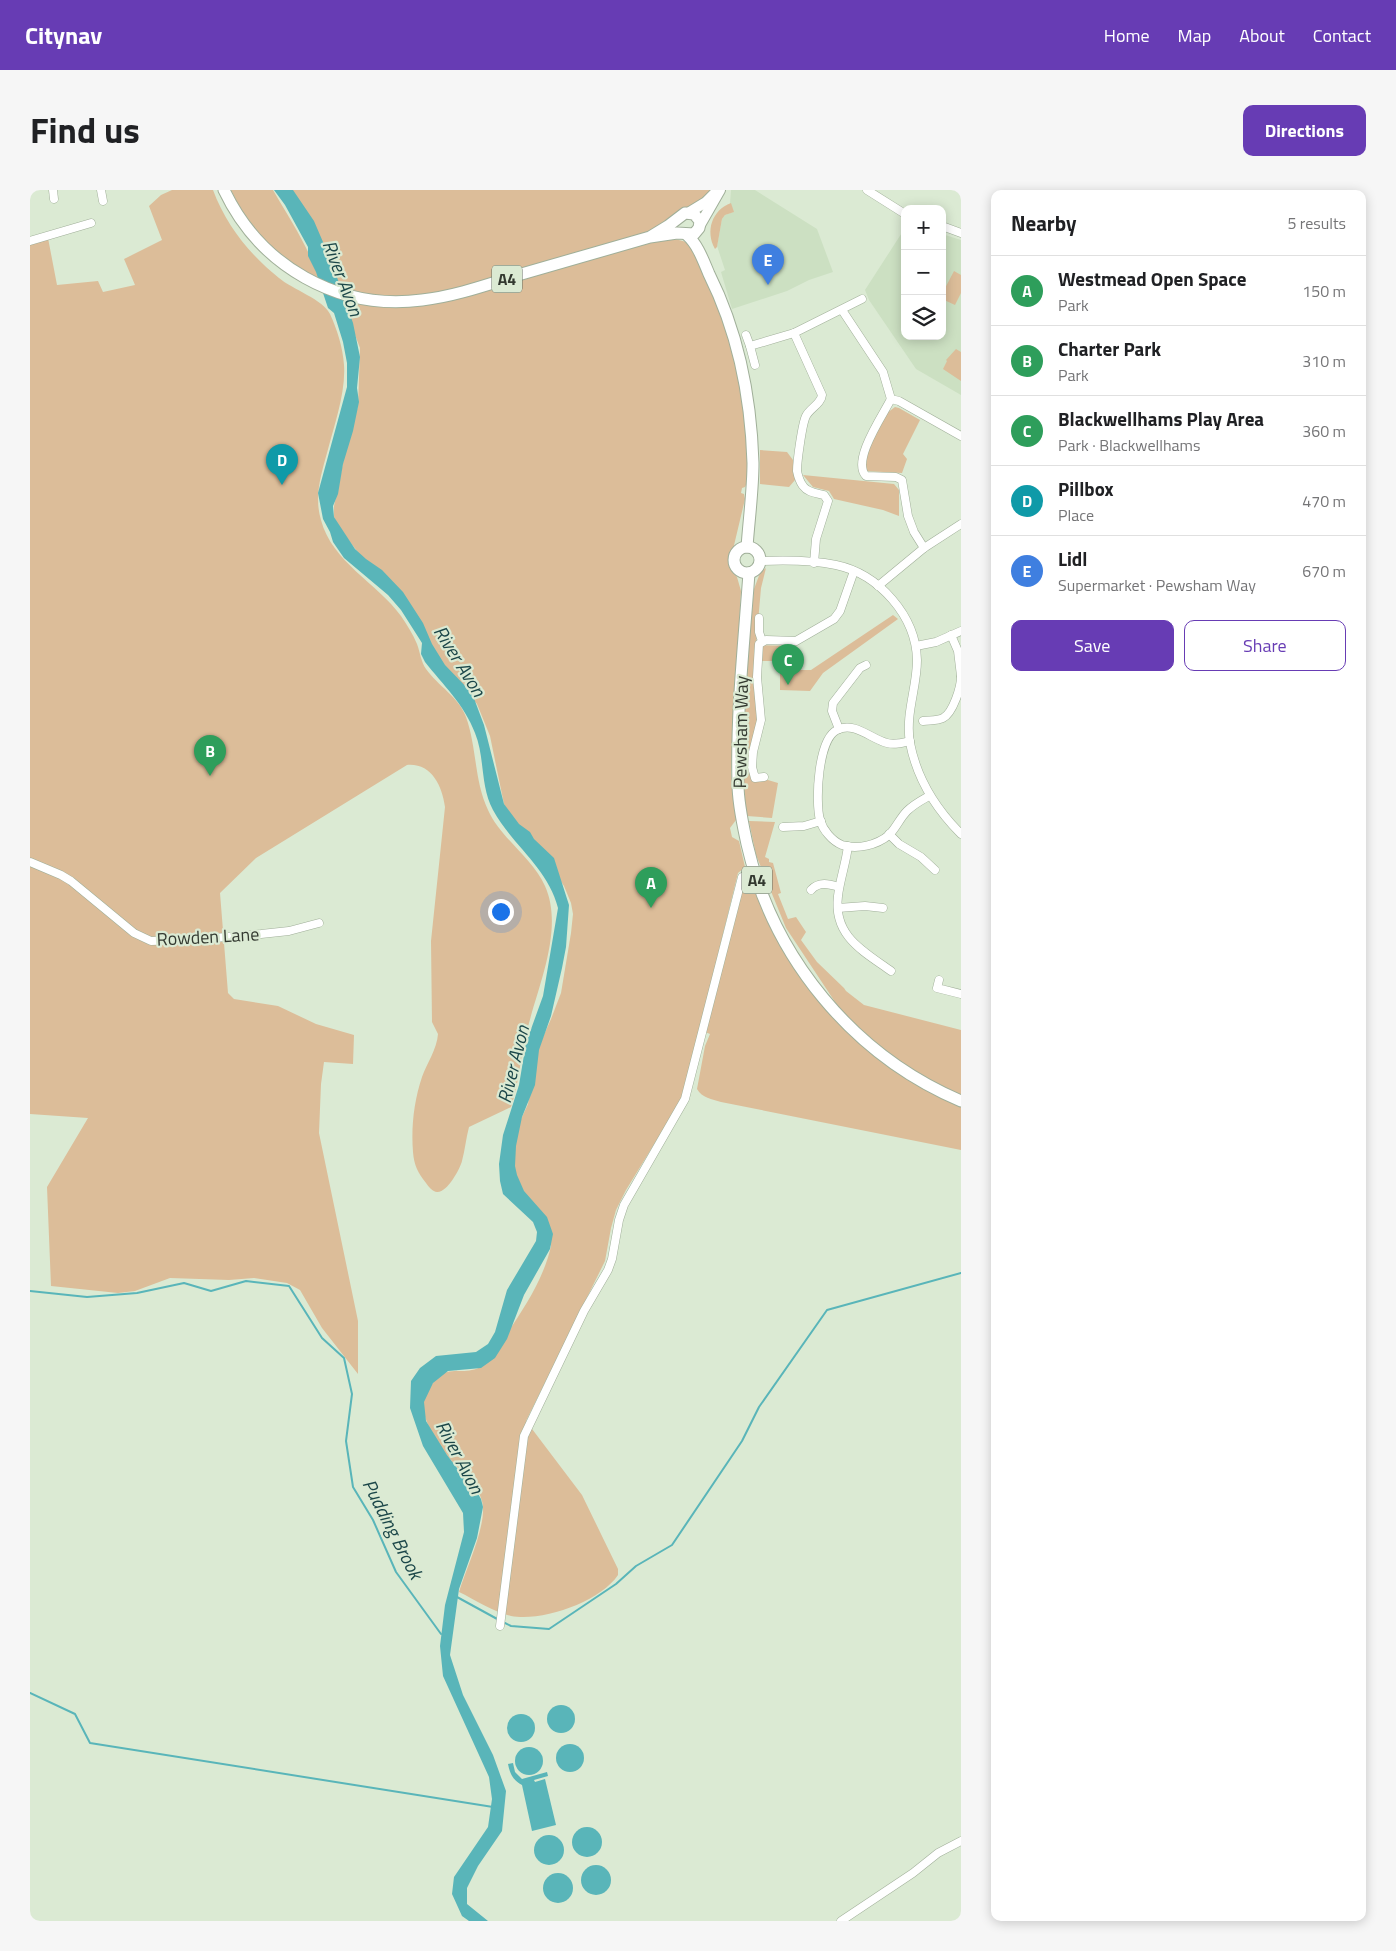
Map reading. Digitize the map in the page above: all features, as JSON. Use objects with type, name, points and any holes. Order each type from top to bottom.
[{"type":"main road","name":"A4","points":[[224,190],[237,214],[252,235],[285,266],[314,284],[362,299],[393,302],[433,299],[650,237],[671,234],[694,234],[699,227]]},
{"type":"main road","name":"A4","points":[[650,237],[684,215]]},
{"type":"main road","points":[[715,285],[697,248],[686,234],[678,228],[684,215],[696,216],[715,285],[740,362],[748,401],[753,465],[747,547]]},
{"type":"main road","points":[[747,547],[756,549],[761,561],[757,569],[749,573],[737,568],[734,560],[736,552],[747,547]]},
{"type":"main road","name":"Pewsham Way","points":[[749,573],[739,734],[738,786],[754,873],[779,933],[811,983],[842,1020],[886,1058],[923,1083],[961,1101]]},
{"type":"street","points":[[101,190],[103,201]]},
{"type":"street","points":[[684,215],[706,202],[719,190]]},
{"type":"street","points":[[699,227],[719,190]]},
{"type":"street","points":[[867,190],[901,211]]},
{"type":"street","points":[[30,241],[91,222]]},
{"type":"street","points":[[946,227],[961,233]]},
{"type":"street","points":[[750,346],[794,333],[842,310],[862,298]]},
{"type":"street","points":[[842,310],[883,372],[891,399],[865,447],[862,470],[866,476],[902,480],[908,516],[914,532],[924,548]]},
{"type":"street","points":[[794,333],[822,395],[821,400],[808,412],[804,420],[798,464],[798,472],[804,486],[811,492],[824,496],[828,502],[816,539],[814,563]]},
{"type":"street","points":[[746,335],[755,365]]},
{"type":"street","points":[[891,399],[899,401],[961,436]]},
{"type":"street","points":[[878,586],[924,548],[961,524]]},
{"type":"street","points":[[761,561],[814,563],[837,566],[854,571],[878,586],[902,612],[909,625],[916,646],[916,667],[909,718],[910,741],[918,771],[929,796],[961,834]]},
{"type":"street","points":[[762,641],[796,641],[834,619],[840,611],[854,571]]},
{"type":"street","points":[[759,618],[759,632],[762,641],[759,647],[757,677],[761,720],[753,752],[752,767],[755,778],[764,776]]},
{"type":"street","points":[[916,646],[936,642],[961,631]]},
{"type":"street","points":[[923,720],[933,724],[949,714],[960,687],[961,677],[958,651],[951,635]]},
{"type":"street","points":[[839,729],[832,711],[833,703],[863,665]]},
{"type":"street","points":[[910,741],[892,744],[852,728],[839,729],[828,738],[823,757],[818,795],[821,821],[832,838],[848,846],[860,847],[871,844],[889,834],[910,808],[929,796]]},
{"type":"street","points":[[783,826],[804,826],[821,821]]},
{"type":"street","points":[[889,834],[896,842],[921,857],[935,870]]},
{"type":"street","points":[[848,846],[839,887],[838,908],[840,923],[847,938],[884,962],[891,971]]},
{"type":"street","name":"Rowden Lane","points":[[30,862],[71,881],[134,933],[151,941],[202,939],[289,931],[319,923]]},
{"type":"street","points":[[500,1626],[524,1436],[584,1311],[608,1270],[624,1205],[685,1098],[742,878],[754,873]]},
{"type":"street","points":[[811,890],[823,884],[839,887]]},
{"type":"street","points":[[838,908],[879,906]]},
{"type":"street","points":[[936,985],[961,994]]},
{"type":"street","points":[[841,1921],[913,1873],[938,1852],[961,1841]]},
{"type":"shaded area","points":[[172,190],[213,190],[232,227],[258,259],[285,282],[315,299],[330,314],[341,345],[344,375],[339,409],[319,486],[318,503],[321,520],[327,535],[345,560],[401,616],[415,640],[426,669],[463,710],[470,729],[483,799],[501,830],[539,876],[545,886],[550,903],[552,922],[547,960],[526,1035],[511,1107],[469,1127],[461,1165],[449,1185],[437,1192],[429,1187],[419,1172],[414,1161],[412,1143],[417,1095],[422,1077],[436,1045],[438,1034],[432,1022],[431,941],[445,807],[441,791],[434,777],[423,768],[407,765],[256,858],[220,893],[228,993],[234,999],[278,1006],[316,1024],[354,1035],[353,1064],[324,1062],[319,1133],[358,1321],[358,1374],[322,1328],[300,1290],[287,1283],[254,1278],[229,1280],[170,1278],[135,1291],[118,1293],[51,1286],[47,1187],[88,1118],[30,1114],[30,243],[48,238],[57,285],[98,281],[103,292],[135,285],[124,259],[162,240],[149,206],[161,195]]},
{"type":"shaded area","points":[[231,190],[273,190],[304,244],[319,279],[291,264],[267,243],[246,218]]},
{"type":"shaded area","points":[[284,190],[712,190],[704,198],[668,223],[674,239],[687,243],[695,253],[712,289],[734,356],[746,411],[747,483],[742,488],[741,493],[744,494],[745,499],[731,558],[731,570],[737,577],[741,591],[731,773],[736,820],[730,828],[732,837],[739,841],[745,867],[738,873],[683,1097],[626,1190],[616,1210],[605,1261],[526,1421],[582,1495],[618,1569],[618,1575],[610,1585],[598,1594],[569,1608],[538,1616],[511,1616],[491,1609],[459,1592],[481,1528],[483,1517],[482,1502],[474,1486],[452,1461],[434,1436],[423,1409],[427,1392],[439,1376],[452,1371],[477,1369],[491,1358],[537,1285],[551,1246],[508,1168],[510,1143],[528,1104],[535,1055],[561,993],[573,914],[564,886],[550,865],[510,817],[504,804],[490,736],[477,704],[455,679],[337,525],[334,517],[334,506],[348,439],[358,406],[360,348],[330,269]]},
{"type":"shaded area","points":[[731,190],[755,190],[817,229],[833,272],[809,280],[787,291],[732,309],[721,272],[725,270],[717,246],[722,219],[725,215],[733,212],[730,203]]},
{"type":"shaded area","points":[[731,203],[734,212],[725,215],[722,219],[715,249],[711,235],[712,222],[724,206]]},
{"type":"shaded area","points":[[901,234],[901,340],[946,340],[946,235],[961,240],[961,395],[916,369],[869,300],[865,290]]},
{"type":"shaded area","points":[[954,271],[961,275],[961,293],[955,305],[946,301],[946,286]]},
{"type":"shaded area","points":[[956,349],[961,352],[961,381],[943,369],[946,360]]},
{"type":"shaded area","points":[[895,407],[920,420],[903,454],[907,459],[902,473],[865,471],[864,457],[887,413]]},
{"type":"shaded area","points":[[760,450],[787,452],[793,460],[795,480],[789,487],[760,484]]},
{"type":"shaded area","points":[[803,475],[894,484],[899,490],[899,516],[883,510],[834,499],[829,491],[813,487]]},
{"type":"shaded area","points":[[766,568],[761,588],[756,645],[795,646],[799,651],[799,670],[811,670],[893,615],[898,619],[823,673],[810,691],[780,690],[780,661],[755,661],[753,681],[758,716],[751,775],[778,783],[772,818],[747,816],[743,759],[744,702],[754,589],[760,573]]},
{"type":"shaded area","points":[[749,821],[775,822],[765,857],[769,859],[769,862],[773,863],[781,893],[778,894],[788,919],[796,917],[806,932],[801,940],[817,962],[846,991],[864,1005],[961,1030],[961,1097],[925,1079],[868,1038],[841,1011],[786,928],[756,855]]},
{"type":"shaded area","points":[[752,880],[840,1023],[961,1104],[961,1150],[721,1102],[708,1098],[699,1092],[697,1089],[705,1046],[710,1034],[705,1032],[742,887]]},
{"type":"water","points":[[274,190],[293,190],[314,221],[332,263],[353,323],[360,357],[357,388],[359,402],[343,464],[338,494],[333,506],[334,517],[355,549],[382,570],[403,592],[423,623],[432,644],[445,665],[472,693],[484,725],[504,804],[519,824],[530,832],[534,839],[554,858],[569,905],[566,947],[562,968],[551,1016],[539,1050],[535,1085],[522,1117],[516,1146],[515,1166],[517,1175],[524,1191],[547,1217],[553,1234],[550,1249],[524,1295],[507,1339],[495,1358],[481,1368],[448,1371],[433,1383],[424,1402],[426,1421],[447,1455],[470,1480],[481,1499],[483,1507],[477,1538],[459,1589],[450,1655],[463,1695],[493,1755],[506,1791],[502,1831],[478,1866],[467,1888],[467,1904],[488,1921],[469,1921],[462,1916],[452,1894],[454,1877],[488,1827],[492,1799],[489,1777],[443,1676],[440,1646],[445,1605],[464,1532],[463,1513],[423,1446],[410,1408],[411,1381],[420,1368],[436,1356],[476,1352],[488,1344],[495,1332],[507,1290],[536,1241],[537,1232],[533,1222],[503,1194],[499,1164],[503,1135],[519,1085],[526,1043],[543,996],[558,908],[546,881],[493,810],[486,791],[478,742],[465,713],[453,695],[425,662],[421,654],[422,643],[401,610],[388,595],[344,558],[333,542],[323,519],[318,493],[347,387],[347,363],[334,313],[328,308],[316,272],[308,256],[308,247],[285,205]]},
{"type":"water","points":[[561,1705],[571,1709],[575,1719],[571,1729],[561,1733],[551,1729],[547,1719],[551,1709]]},
{"type":"water","points":[[521,1714],[531,1718],[535,1728],[531,1738],[521,1742],[511,1738],[507,1728],[511,1718]]},
{"type":"water","points":[[570,1744],[580,1748],[584,1758],[580,1768],[570,1772],[560,1768],[556,1758],[560,1748]]},
{"type":"water","points":[[529,1747],[539,1751],[543,1761],[539,1771],[529,1775],[519,1771],[515,1761],[519,1751]]},
{"type":"water","points":[[513,1763],[515,1772],[522,1779],[547,1772],[548,1776],[534,1780],[535,1782],[545,1779],[556,1825],[532,1831],[522,1785],[514,1779],[509,1768],[508,1764]]},
{"type":"water","points":[[587,1827],[598,1831],[602,1842],[598,1853],[587,1857],[576,1853],[572,1842],[576,1831]]},
{"type":"water","points":[[549,1835],[560,1839],[564,1850],[560,1861],[549,1865],[538,1861],[534,1850],[538,1839]]},
{"type":"water","points":[[596,1865],[607,1869],[611,1880],[607,1891],[596,1895],[585,1891],[581,1880],[585,1869]]},
{"type":"water","points":[[558,1873],[569,1877],[573,1888],[569,1899],[558,1903],[547,1899],[543,1888],[547,1877]]},
{"type":"waterway","points":[[503,1622],[511,1626],[549,1629],[616,1584],[636,1566],[672,1545],[742,1441],[759,1407],[827,1310],[961,1273]]},
{"type":"waterway","name":"Pudding Brook","points":[[30,1291],[87,1297],[137,1293],[184,1283],[211,1291],[246,1281],[289,1286],[322,1338],[344,1358],[352,1394],[346,1441],[353,1487],[373,1520],[396,1572],[441,1634]]},
{"type":"waterway","points":[[457,1597],[499,1620]]},
{"type":"waterway","points":[[30,1693],[75,1714],[90,1743],[493,1807]]},
{"type":"place","name":"Lidl","points":[[768,285]]},
{"type":"place","name":"Pillbox","points":[[282,485]]},
{"type":"place","name":"Blackwellhams Play Area","points":[[788,685]]},
{"type":"place","name":"Charter Park","points":[[210,776]]},
{"type":"place","name":"Westmead Open Space","points":[[651,908]]},
{"type":"water label","name":"River Avon","points":[[343,278]]},
{"type":"water label","name":"River Avon","points":[[460,661]]},
{"type":"water label","name":"River Avon","points":[[513,1064]]},
{"type":"water label","name":"River Avon","points":[[460,1457]]}]
